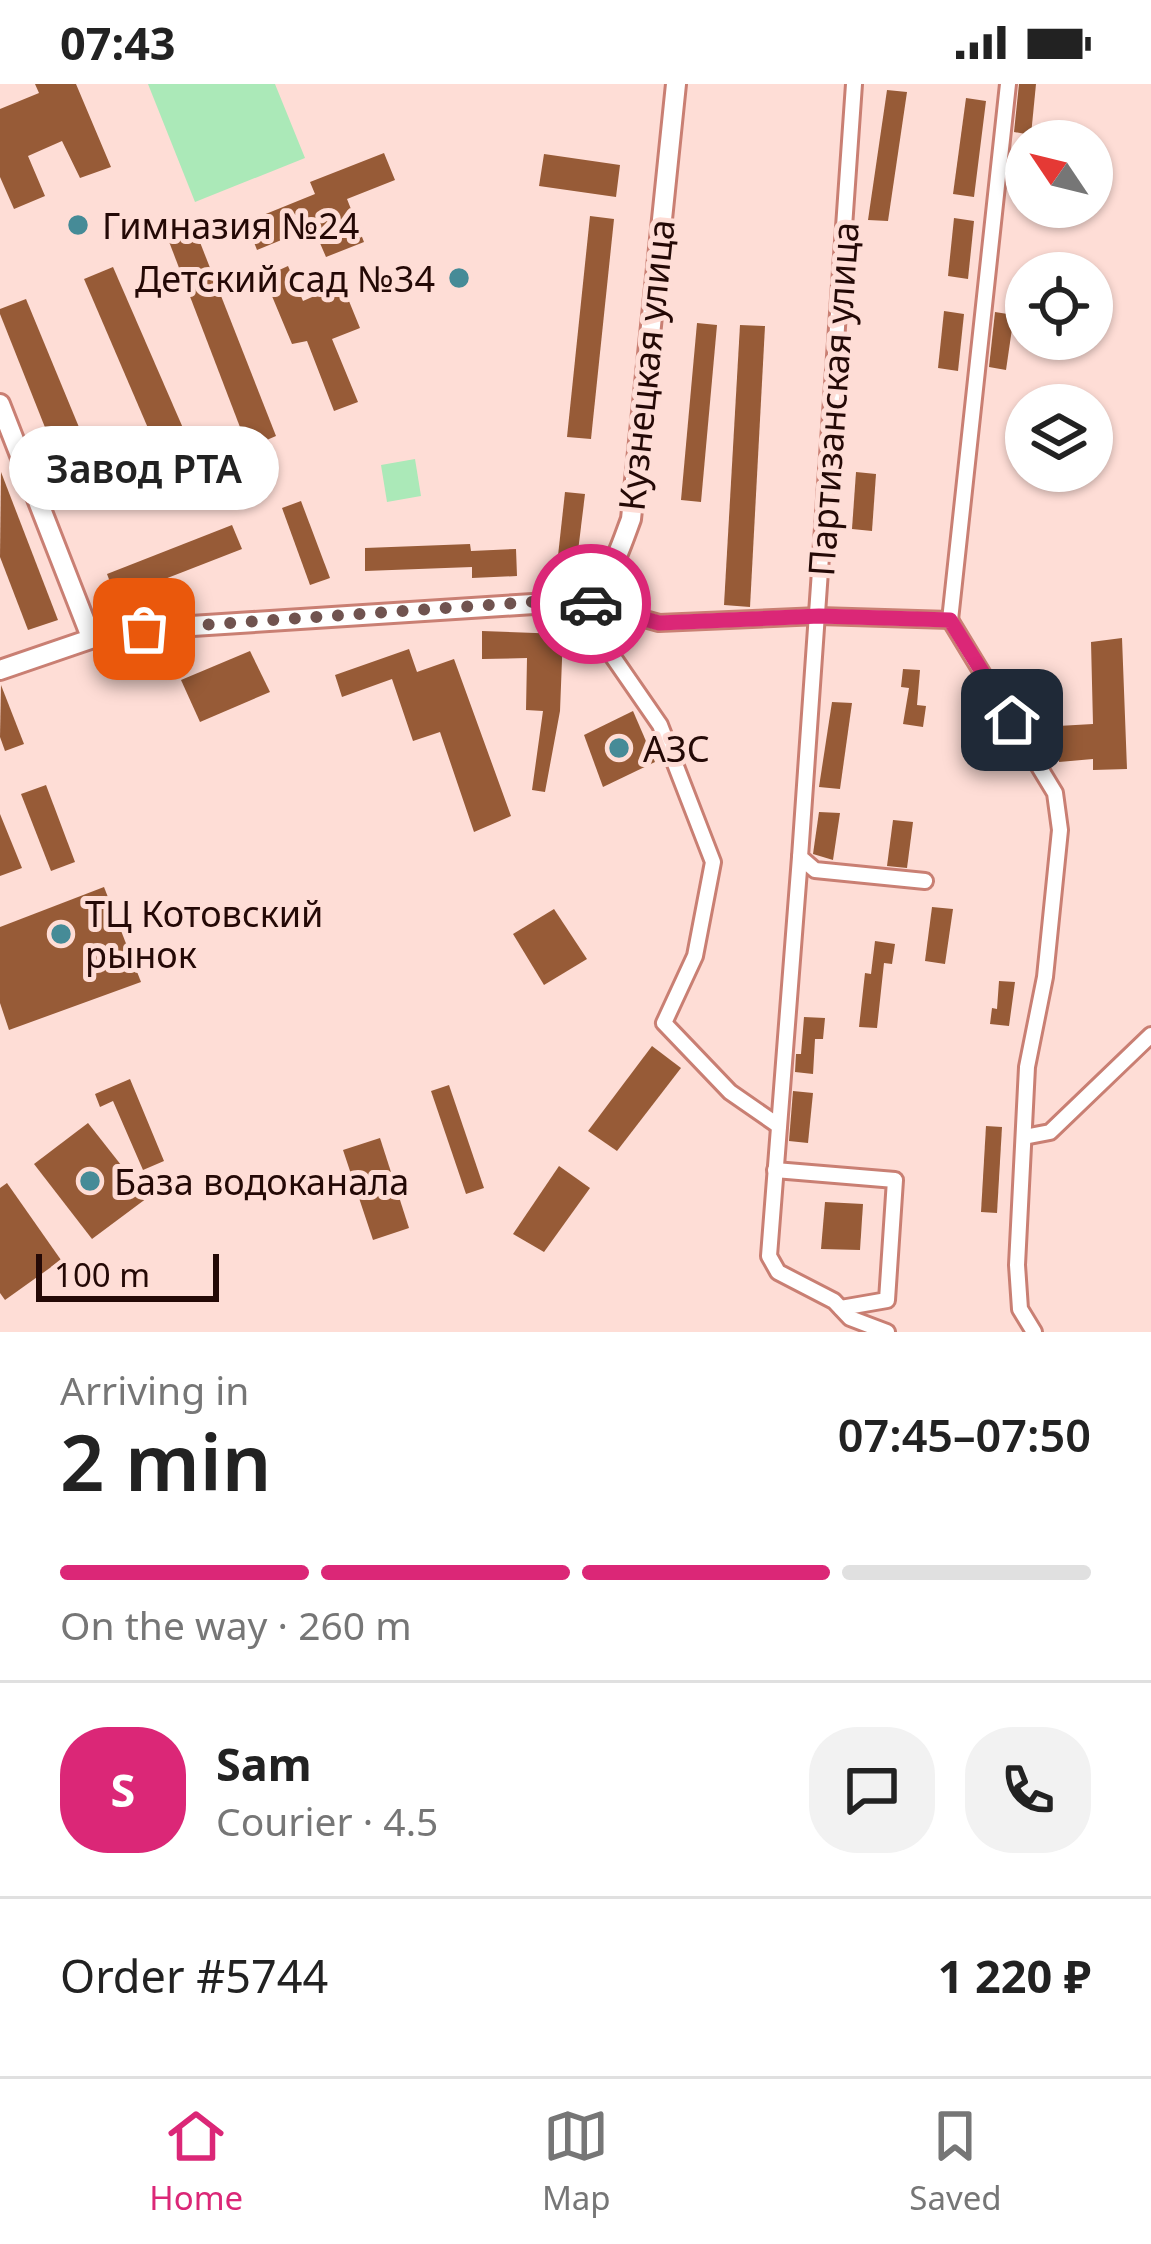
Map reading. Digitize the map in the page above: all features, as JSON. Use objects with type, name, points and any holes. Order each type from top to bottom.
[{"type":"main road","name":"Кузнецкая улица","points":[[573,599],[611,574],[631,519],[676,84]]},
{"type":"main road","points":[[0,404],[91,637]]},
{"type":"main road","points":[[0,670],[114,631],[573,599]]},
{"type":"street","name":"Партизанская улица","points":[[854,84],[769,1256],[778,1273],[841,1308],[850,1318],[887,1332]]},
{"type":"street","points":[[1008,84],[950,620],[1055,793],[1058,851],[1045,977],[1028,1067],[1017,1265],[1020,1309],[1034,1332]]},
{"type":"street","points":[[573,599],[659,623],[819,616],[950,620]]},
{"type":"street","points":[[573,599],[659,725],[713,862],[695,956],[664,1023],[730,1092],[778,1126]]},
{"type":"street","points":[[800,857],[815,870],[925,881]]},
{"type":"street","points":[[1024,1137],[1050,1132],[1151,1035]]},
{"type":"street","points":[[776,1170],[896,1180],[887,1300],[841,1308]]},
{"type":"green space","points":[[148,84],[275,84],[305,158],[195,202]]},
{"type":"green space","points":[[415,459],[421,496],[387,502],[381,465]]},
{"type":"building","points":[[35,84],[76,84],[111,167],[80,178],[62,141],[28,156],[45,196],[14,209],[0,177],[0,109],[39,93]]},
{"type":"building","points":[[1019,84],[1036,84],[1032,120],[1015,120]]},
{"type":"building","points":[[887,90],[907,92],[888,221],[868,220]]},
{"type":"building","points":[[966,98],[986,101],[974,197],[953,194]]},
{"type":"building","points":[[384,153],[395,180],[347,199],[364,242],[326,257],[313,227],[257,250],[246,222],[315,194],[310,182]]},
{"type":"building","points":[[544,154],[620,165],[616,197],[539,186]]},
{"type":"building","points":[[590,216],[614,219],[591,439],[567,437]]},
{"type":"building","points":[[954,218],[974,221],[968,279],[948,276]]},
{"type":"building","points":[[194,227],[276,436],[248,448],[168,239]]},
{"type":"building","points":[[288,266],[303,301],[342,284],[360,328],[332,339],[358,402],[334,411],[307,341],[292,344],[264,277]]},
{"type":"building","points":[[113,267],[196,458],[166,470],[84,279]]},
{"type":"building","points":[[26,299],[107,495],[77,508],[0,314],[0,309]]},
{"type":"building","points":[[944,311],[964,314],[958,371],[938,368]]},
{"type":"building","points":[[995,312],[1005,314],[1006,370],[989,367]]},
{"type":"building","points":[[697,323],[717,325],[701,502],[681,500]]},
{"type":"building","points":[[740,325],[765,326],[750,607],[724,605]]},
{"type":"building","points":[[1,472],[58,620],[28,630],[0,557]]},
{"type":"building","points":[[856,472],[876,474],[872,531],[852,529]]},
{"type":"building","points":[[565,492],[585,494],[575,576],[556,574]]},
{"type":"building","points":[[301,501],[330,578],[310,585],[282,508]]},
{"type":"building","points":[[232,525],[242,549],[116,598],[107,574]]},
{"type":"building","points":[[470,544],[471,551],[516,549],[517,576],[472,578],[472,567],[365,571],[365,548]]},
{"type":"building","points":[[482,631],[563,634],[560,711],[545,792],[532,790],[543,711],[526,710],[527,658],[482,659]]},
{"type":"building","points":[[1122,638],[1127,769],[1093,770],[1093,759],[1059,762],[1058,726],[1093,724],[1091,642]]},
{"type":"building","points":[[409,649],[417,672],[454,659],[511,816],[474,832],[440,732],[413,741],[392,679],[342,697],[335,675]]},
{"type":"building","points":[[250,651],[270,692],[200,722],[181,680]]},
{"type":"building","points":[[903,669],[920,670],[917,705],[926,706],[923,727],[903,724],[909,688],[901,687]]},
{"type":"building","points":[[1,685],[24,744],[5,751],[0,737]]},
{"type":"building","points":[[832,702],[852,703],[840,789],[819,787]]},
{"type":"building","name":"АЗС","points":[[633,711],[655,762],[603,787],[584,735]]},
{"type":"building","points":[[46,785],[75,862],[51,871],[21,794]]},
{"type":"building","points":[[819,812],[840,813],[833,860],[813,854]]},
{"type":"building","points":[[0,814],[22,868],[0,876]]},
{"type":"building","points":[[893,820],[913,822],[907,868],[887,866]]},
{"type":"building","points":[[104,887],[141,982],[9,1030],[0,1003],[0,927]]},
{"type":"building","points":[[932,907],[953,909],[945,964],[925,961]]},
{"type":"building","points":[[554,909],[587,959],[544,985],[513,934]]},
{"type":"building","points":[[875,941],[895,944],[892,964],[884,963],[877,1028],[859,1027],[865,973],[871,974]]},
{"type":"building","points":[[999,981],[1015,982],[1009,1026],[990,1024],[992,1008],[997,1009]]},
{"type":"building","points":[[804,1017],[825,1018],[823,1039],[815,1039],[813,1074],[795,1072]]},
{"type":"building","points":[[652,1046],[681,1068],[617,1151],[588,1131]]},
{"type":"building","points":[[130,1079],[164,1161],[143,1170],[113,1101],[100,1107],[95,1094]]},
{"type":"building","points":[[449,1085],[484,1188],[466,1194],[431,1091]]},
{"type":"building","points":[[793,1091],[813,1093],[808,1143],[789,1141]]},
{"type":"building","name":"База водоканала","points":[[88,1123],[147,1198],[92,1239],[34,1164]]},
{"type":"building","points":[[986,1126],[1002,1127],[997,1213],[981,1212]]},
{"type":"building","points":[[380,1138],[409,1228],[373,1240],[343,1150]]},
{"type":"building","points":[[559,1166],[590,1188],[544,1252],[513,1234]]},
{"type":"building","name":"База водоканала","points":[[7,1183],[61,1260],[5,1300],[0,1293],[0,1188]]},
{"type":"building","points":[[825,1202],[863,1204],[860,1250],[821,1249]]},
{"type":"way so far","points":[[144,629],[573,599],[591,604]]},
{"type":"place","name":"Гимназия №24","points":[[78,225]]},
{"type":"place","name":"Детский сад №34","points":[[459,278]]},
{"type":"place","name":"Завод РТА","points":[[144,629]]},
{"type":"place","name":"АЗС","points":[[619,748]]},
{"type":"place","name":"ТЦ Котовский рынок","points":[[61,934]]},
{"type":"place","name":"База водоканала","points":[[90,1181]]},
{"type":"route","points":[[591,604],[659,623],[819,616],[950,620],[1012,720]]}]
